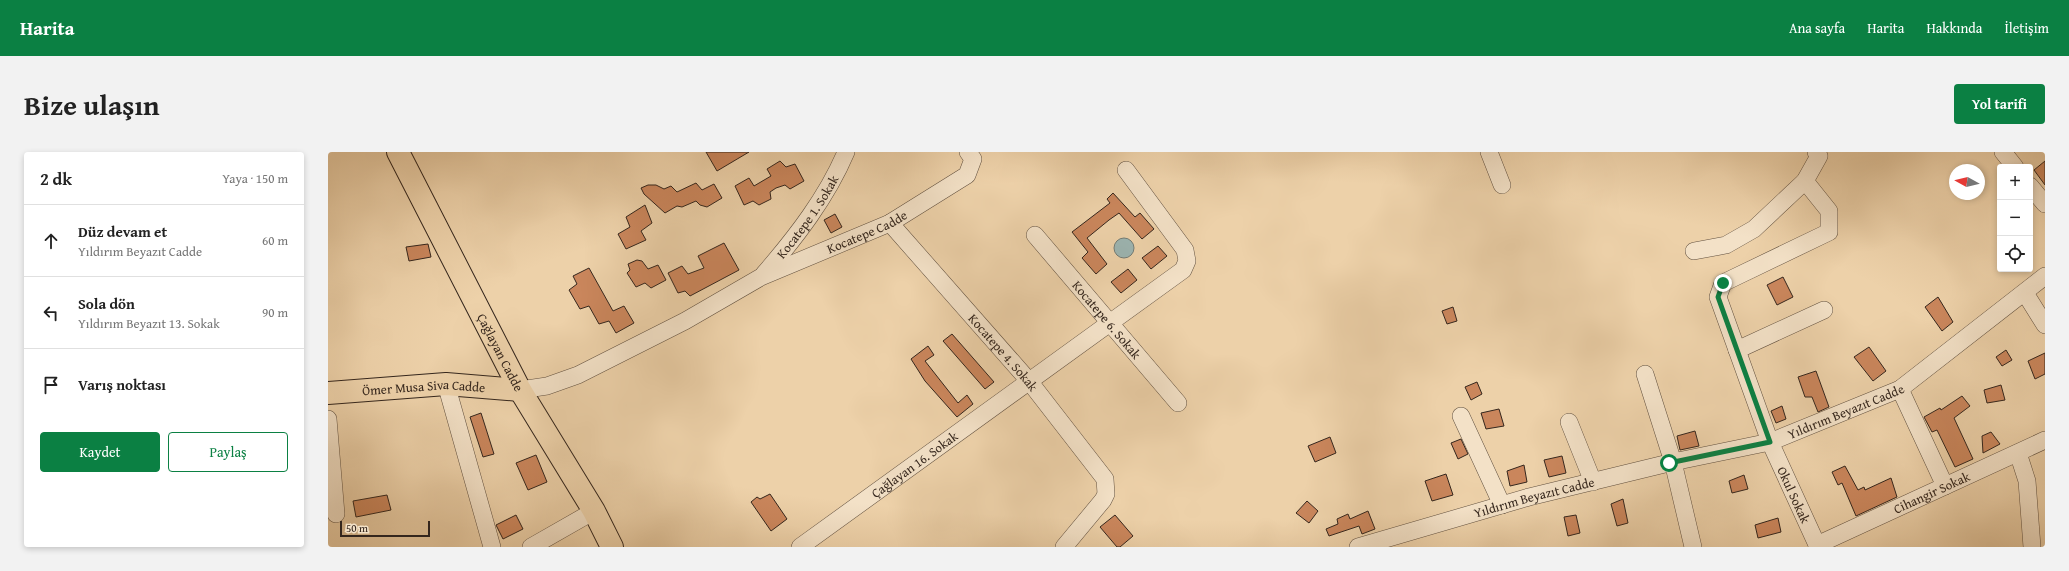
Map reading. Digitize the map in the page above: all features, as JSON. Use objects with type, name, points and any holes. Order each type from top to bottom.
[{"type":"main road","name":"Çağlayan Cadde","points":[[398,152],[520,390],[594,511],[612,547]]},
{"type":"main road","name":"Ömer Musa Siva Cadde","points":[[328,393],[446,384],[520,390]]},
{"type":"street","name":"Kocatepe 1. Sokak","points":[[761,277],[794,239],[839,168],[846,152]]},
{"type":"street","name":"Kocatepe Cadde","points":[[761,277],[890,223],[967,175],[973,159],[968,152]]},
{"type":"street","points":[[1489,152],[1502,185]]},
{"type":"street","points":[[1694,251],[1726,246],[1754,229],[1805,181],[1819,156],[1816,152]]},
{"type":"street","points":[[2003,152],[2013,164]]},
{"type":"street","name":"Çağlayan 16. Sokak","points":[[800,547],[1029,382],[1109,322],[1183,270],[1187,261],[1185,250],[1126,170]]},
{"type":"street","name":"Okul Sokak","points":[[1805,181],[1829,211],[1829,232],[1723,283],[1718,297],[1770,442],[1818,546]]},
{"type":"street","points":[[2033,190],[2045,204]]},
{"type":"street","name":"Kocatepe 4. Sokak","points":[[890,223],[1029,382],[1105,479],[1106,494],[1103,500],[1064,547]]},
{"type":"street","name":"Kocatepe 6. Sokak","points":[[1035,236],[1178,403]]},
{"type":"street","name":"Yıldırım Beyazıt Cadde","points":[[1358,547],[1406,540],[1502,505],[1674,462],[1770,442],[1900,389],[2045,276]]},
{"type":"street","points":[[520,390],[547,386],[578,374],[685,321],[761,277]]},
{"type":"street","points":[[2025,293],[2045,325]]},
{"type":"street","points":[[1737,350],[1824,310]]},
{"type":"street","points":[[1645,374],[1674,462],[1694,547]]},
{"type":"street","points":[[446,384],[492,547]]},
{"type":"street","points":[[1900,389],[1945,486]]},
{"type":"street","points":[[1461,416],[1502,505]]},
{"type":"street","points":[[328,419],[336,514]]},
{"type":"street","points":[[1569,422],[1593,482]]},
{"type":"street","name":"Cihangir Sokak","points":[[1818,546],[2045,440]]},
{"type":"street","points":[[2018,453],[2027,481],[2032,547]]},
{"type":"street","points":[[531,547],[594,511]]},
{"type":"water","points":[[1124,238],[1131,241],[1134,248],[1131,255],[1124,258],[1117,255],[1114,248],[1117,241]]},
{"type":"building","points":[[706,152],[749,152],[717,171]]},
{"type":"building","points":[[780,161],[786,167],[795,164],[804,181],[790,189],[785,185],[776,188],[770,192],[771,199],[759,205],[753,201],[744,205],[735,186],[749,178],[754,186],[771,176],[767,169]]},
{"type":"building","points":[[2045,161],[2045,185],[2034,170]]},
{"type":"building","points":[[696,183],[702,190],[714,184],[722,198],[707,207],[700,205],[696,201],[682,207],[677,206],[665,213],[644,194],[641,188],[648,185],[656,185],[664,189],[671,186],[677,192]]},
{"type":"building","points":[[1113,193],[1135,217],[1140,213],[1154,229],[1142,239],[1119,213],[1109,220],[1087,238],[1107,264],[1096,274],[1082,258],[1088,252],[1072,232],[1110,203],[1107,199]]},
{"type":"building","points":[[645,205],[652,223],[641,231],[646,240],[626,249],[618,234],[630,227],[626,217]]},
{"type":"building","points":[[835,214],[842,227],[831,233],[824,220]]},
{"type":"building","points":[[724,243],[739,270],[690,296],[685,291],[678,293],[668,273],[682,266],[688,274],[704,268],[698,256]]},
{"type":"building","points":[[428,244],[431,257],[409,261],[406,247]]},
{"type":"building","points":[[1158,246],[1167,256],[1151,269],[1142,258]]},
{"type":"building","points":[[637,260],[642,261],[648,269],[658,265],[666,280],[651,288],[645,283],[636,287],[627,273],[630,270],[628,264]]},
{"type":"building","points":[[589,268],[613,311],[624,306],[634,323],[616,333],[609,321],[599,324],[589,306],[580,309],[569,290],[577,284],[573,276]]},
{"type":"building","points":[[1128,269],[1137,280],[1121,293],[1111,282]]},
{"type":"building","points":[[1783,277],[1793,297],[1777,305],[1767,285]]},
{"type":"building","points":[[1938,297],[1953,322],[1942,331],[1925,307]]},
{"type":"building","points":[[1453,307],[1457,321],[1447,324],[1442,311]]},
{"type":"building","points":[[952,334],[994,382],[985,389],[943,341]]},
{"type":"building","points":[[928,346],[934,355],[925,361],[958,403],[967,395],[973,404],[957,417],[925,381],[911,359]]},
{"type":"building","points":[[1869,347],[1886,371],[1873,381],[1854,357]]},
{"type":"building","points":[[2006,350],[2012,360],[2002,366],[1996,357]]},
{"type":"building","points":[[2045,353],[2045,374],[2035,379],[2028,361]]},
{"type":"building","points":[[1816,371],[1829,407],[1818,412],[1812,397],[1805,397],[1798,377]]},
{"type":"building","points":[[1477,382],[1482,394],[1471,400],[1465,387]]},
{"type":"building","points":[[2001,385],[2005,400],[1987,403],[1984,390]]},
{"type":"building","points":[[1962,396],[1970,406],[1954,418],[1973,459],[1955,467],[1937,430],[1932,432],[1924,417],[1940,408],[1941,410]]},
{"type":"building","points":[[1782,406],[1786,419],[1776,423],[1771,411]]},
{"type":"building","points":[[1499,409],[1504,426],[1486,429],[1481,413]]},
{"type":"building","points":[[481,413],[494,454],[483,457],[470,417]]},
{"type":"building","points":[[1695,431],[1699,446],[1680,450],[1677,436]]},
{"type":"building","points":[[1991,432],[2000,444],[1983,453],[1982,436]]},
{"type":"building","points":[[1330,437],[1336,453],[1315,462],[1308,446]]},
{"type":"building","points":[[1461,439],[1468,454],[1458,459],[1451,443]]},
{"type":"building","points":[[536,455],[547,482],[528,490],[516,463]]},
{"type":"building","points":[[1562,456],[1566,473],[1549,477],[1544,460]]},
{"type":"building","points":[[1524,465],[1527,482],[1510,486],[1507,471]]},
{"type":"building","points":[[1845,466],[1858,490],[1864,487],[1865,490],[1891,478],[1897,497],[1856,516],[1842,483],[1838,485],[1832,472]]},
{"type":"building","points":[[1446,474],[1453,495],[1432,501],[1425,481]]},
{"type":"building","points":[[1744,475],[1748,489],[1732,493],[1729,481]]},
{"type":"building","points":[[770,494],[787,519],[771,531],[751,502],[757,497],[760,499]]},
{"type":"building","points":[[387,495],[391,510],[356,517],[353,501]]},
{"type":"building","points":[[1623,499],[1628,523],[1617,526],[1611,504]]},
{"type":"building","points":[[1307,501],[1318,511],[1309,523],[1296,513]]},
{"type":"building","points":[[1368,511],[1375,529],[1362,534],[1359,526],[1329,536],[1326,529],[1338,524],[1337,519],[1348,514],[1350,519]]},
{"type":"building","points":[[516,515],[523,529],[503,539],[496,525]]},
{"type":"building","points":[[1115,515],[1133,536],[1120,547],[1117,547],[1100,527]]},
{"type":"building","points":[[1576,515],[1580,533],[1568,536],[1564,517]]},
{"type":"building","points":[[1778,518],[1781,532],[1758,538],[1755,525]]},
{"type":"route","points":[[1669,463],[1770,442],[1718,297],[1723,283]]}]
